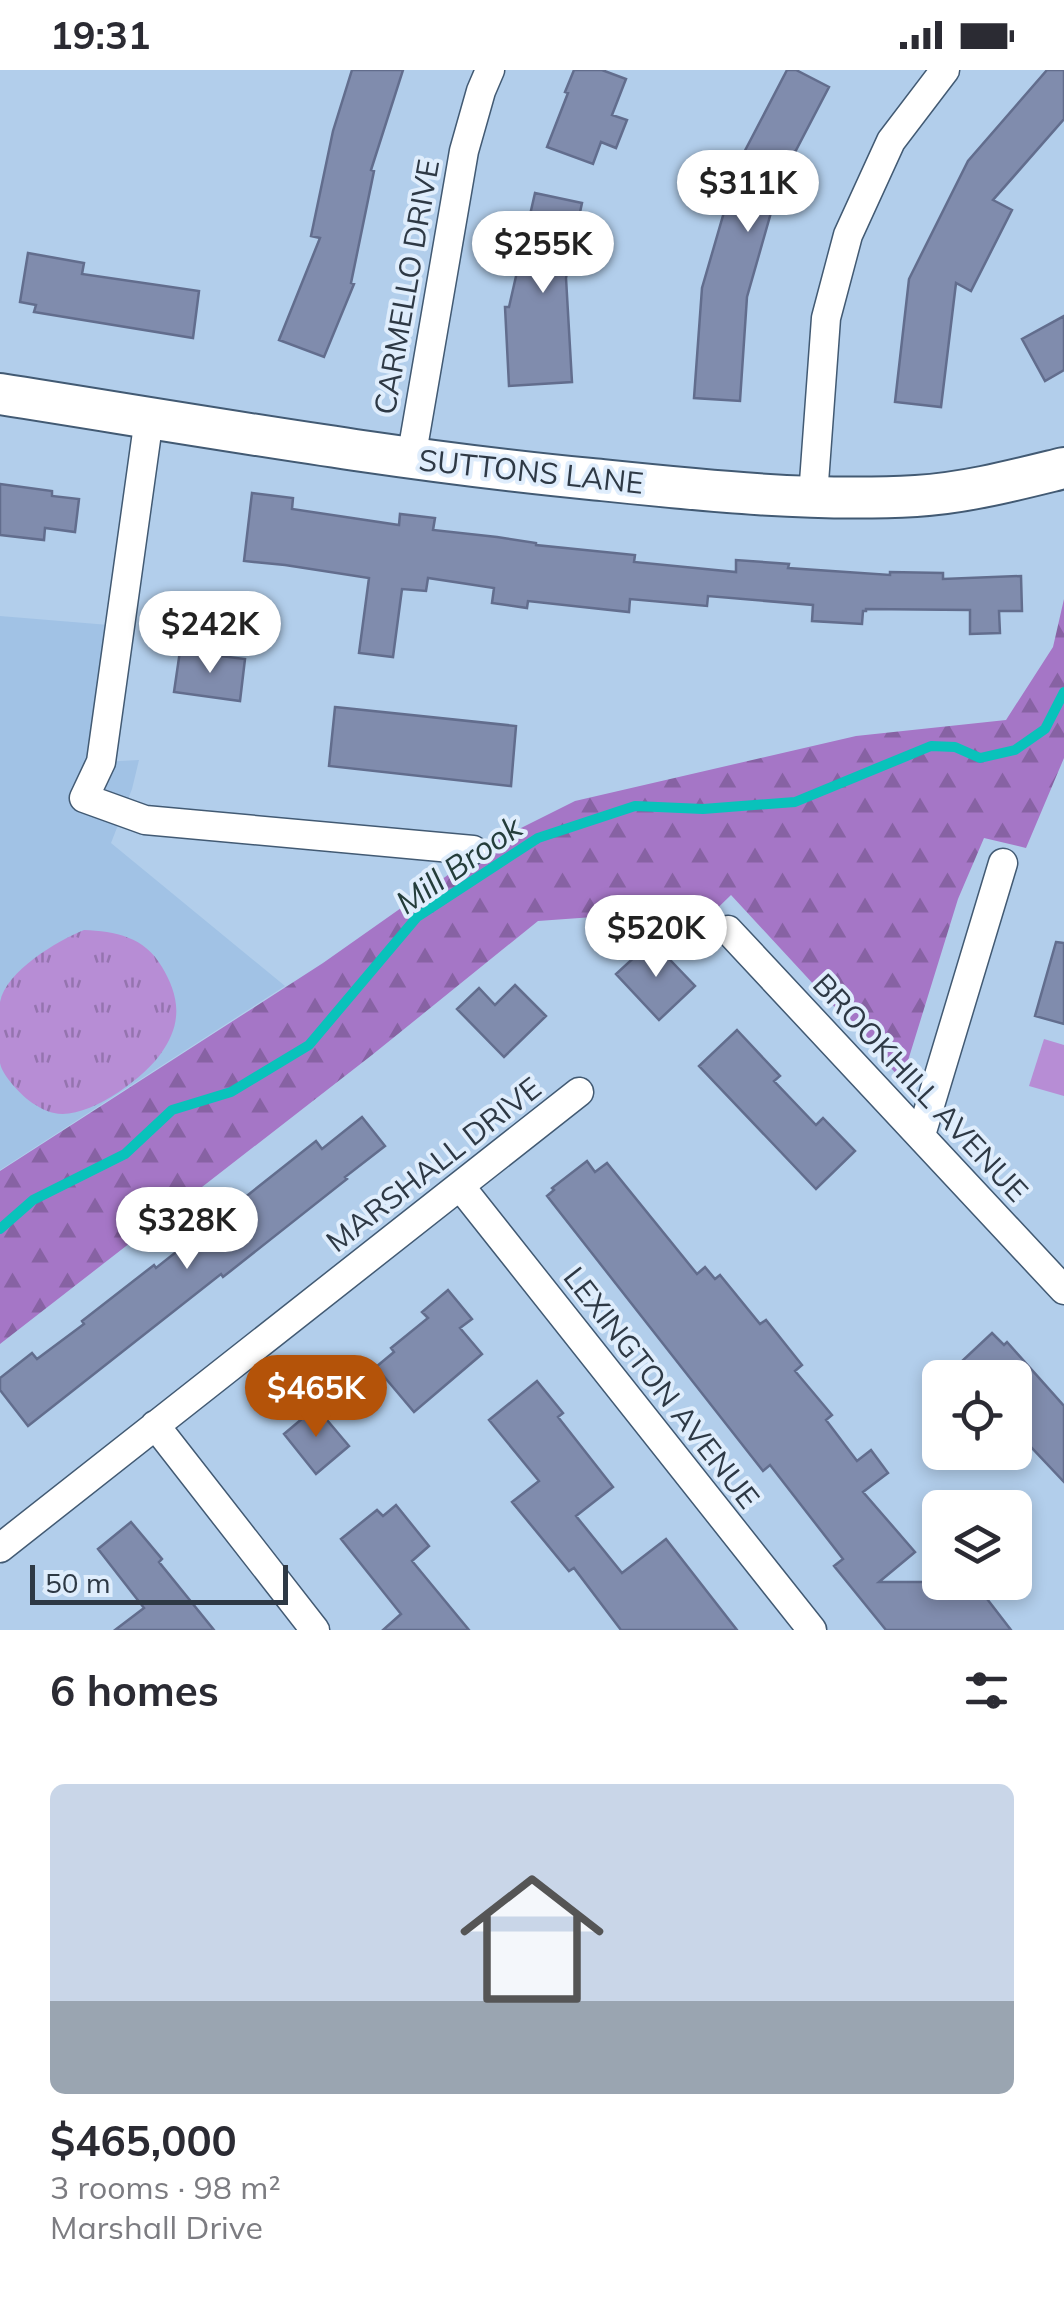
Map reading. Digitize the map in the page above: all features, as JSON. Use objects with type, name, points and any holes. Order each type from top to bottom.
[{"type":"street","name":"CARMELLO DRIVE","points":[[411,459],[464,151],[490,70]]},
{"type":"street","points":[[814,496],[826,318],[848,235],[891,141],[944,70]]},
{"type":"street","name":"SUTTONS LANE","points":[[0,394],[411,459],[664,486],[814,496],[917,496],[978,488],[1064,468]]},
{"type":"street","points":[[150,418],[102,762],[84,798],[146,820],[472,850]]},
{"type":"street","points":[[920,1135],[1003,863]]},
{"type":"street","name":"BROOKHILL AVENUE","points":[[728,930],[1064,1290]]},
{"type":"street","name":"MARSHALL DRIVE","points":[[0,1548],[579,1092]]},
{"type":"street","name":"LEXINGTON AVENUE","points":[[460,1186],[812,1630]]},
{"type":"street","points":[[155,1425],[315,1630]]},
{"type":"shaded area","points":[[0,616],[121,626],[102,762],[139,760],[111,843],[285,986],[0,1170]]},
{"type":"green space","points":[[1064,599],[1064,758],[1026,848],[984,838],[958,899],[902,1080],[731,895],[695,930],[677,911],[538,921],[0,1344],[0,1171],[323,963],[499,839],[575,801],[856,736],[1006,720],[1053,647]]},
{"type":"green space","points":[[84,930],[118,934],[138,942],[155,957],[171,985],[175,1022],[162,1052],[129,1085],[82,1110],[54,1113],[27,1099],[1,1068],[0,1002],[4,990],[22,968],[47,949]]},
{"type":"green space","points":[[1044,1039],[1064,1045],[1064,1096],[1029,1086]]},
{"type":"building","points":[[352,70],[403,70],[371,170],[374,171],[351,283],[354,284],[324,357],[279,340],[320,238],[311,236],[333,131]]},
{"type":"building","points":[[574,70],[602,70],[626,79],[612,115],[627,120],[616,148],[601,142],[593,164],[547,147]]},
{"type":"building","points":[[787,70],[796,70],[829,87],[780,181],[747,297],[740,401],[694,398],[702,288],[738,164]]},
{"type":"building","points":[[1047,70],[1064,70],[1064,119],[993,200],[1012,210],[971,291],[956,283],[941,407],[895,402],[909,279],[968,161]]},
{"type":"building","points":[[535,193],[582,203],[566,278],[572,382],[509,386],[505,307],[509,307]]},
{"type":"building","points":[[28,253],[84,263],[82,274],[199,291],[193,338],[34,312],[36,305],[20,302]]},
{"type":"building","points":[[1064,316],[1064,370],[1045,381],[1022,339]]},
{"type":"building","points":[[0,484],[79,499],[75,532],[45,528],[44,540],[0,535]]},
{"type":"building","points":[[252,493],[293,498],[292,509],[399,525],[400,514],[435,518],[433,530],[635,555],[634,562],[736,572],[736,560],[890,575],[943,573],[943,579],[1021,576],[1022,611],[999,611],[1000,633],[970,634],[970,610],[866,609],[862,624],[812,621],[813,605],[708,596],[707,606],[630,599],[629,612],[528,601],[527,608],[492,603],[494,588],[428,578],[426,591],[402,589],[393,657],[359,653],[369,578],[244,561]]},
{"type":"building","points":[[180,651],[245,659],[240,701],[174,692]]},
{"type":"building","points":[[335,707],[516,726],[511,786],[329,766]]},
{"type":"building","points":[[652,941],[695,986],[659,1020],[616,974]]},
{"type":"building","points":[[1056,942],[1064,943],[1064,1024],[1035,1016]]},
{"type":"building","points":[[515,985],[546,1016],[504,1057],[457,1009],[479,988],[495,1005]]},
{"type":"building","points":[[737,1030],[780,1076],[774,1081],[816,1125],[823,1118],[855,1151],[816,1189],[699,1066]]},
{"type":"building","points":[[362,1117],[385,1146],[223,1277],[221,1274],[28,1426],[0,1390],[0,1378],[32,1353],[37,1359],[84,1324],[82,1321],[154,1265],[156,1268],[316,1141],[322,1149]]},
{"type":"building","points":[[587,1161],[595,1172],[607,1163],[697,1274],[705,1267],[715,1279],[720,1275],[760,1324],[766,1320],[802,1365],[795,1371],[832,1415],[826,1420],[857,1461],[871,1450],[888,1473],[863,1492],[915,1552],[879,1582],[922,1582],[922,1600],[988,1600],[1011,1630],[886,1630],[834,1566],[843,1559],[770,1465],[763,1471],[547,1196]]},
{"type":"building","points":[[448,1290],[472,1319],[460,1328],[482,1354],[414,1412],[376,1367],[394,1352],[391,1348],[428,1318],[422,1312]]},
{"type":"building","points":[[992,1333],[1004,1345],[1007,1342],[1023,1360],[963,1360]]},
{"type":"building","points":[[1032,1370],[1064,1406],[1064,1482],[1032,1448]]},
{"type":"building","points":[[537,1381],[563,1413],[558,1417],[613,1487],[576,1516],[622,1573],[666,1539],[737,1630],[621,1630],[574,1568],[569,1571],[512,1502],[539,1481],[489,1420]]},
{"type":"building","points":[[316,1407],[349,1446],[316,1474],[284,1434]]},
{"type":"building","points":[[396,1505],[429,1546],[412,1561],[469,1630],[383,1630],[401,1614],[341,1539],[377,1510],[383,1516]]},
{"type":"building","points":[[131,1522],[214,1630],[115,1630],[144,1608],[98,1549]]},
{"type":"waterway","name":"Mill Brook","points":[[0,1229],[33,1200],[125,1154],[172,1110],[231,1092],[309,1045],[417,917],[538,838],[635,806],[703,809],[795,802],[931,746],[955,747],[980,758],[1015,750],[1045,729],[1064,692]]}]
